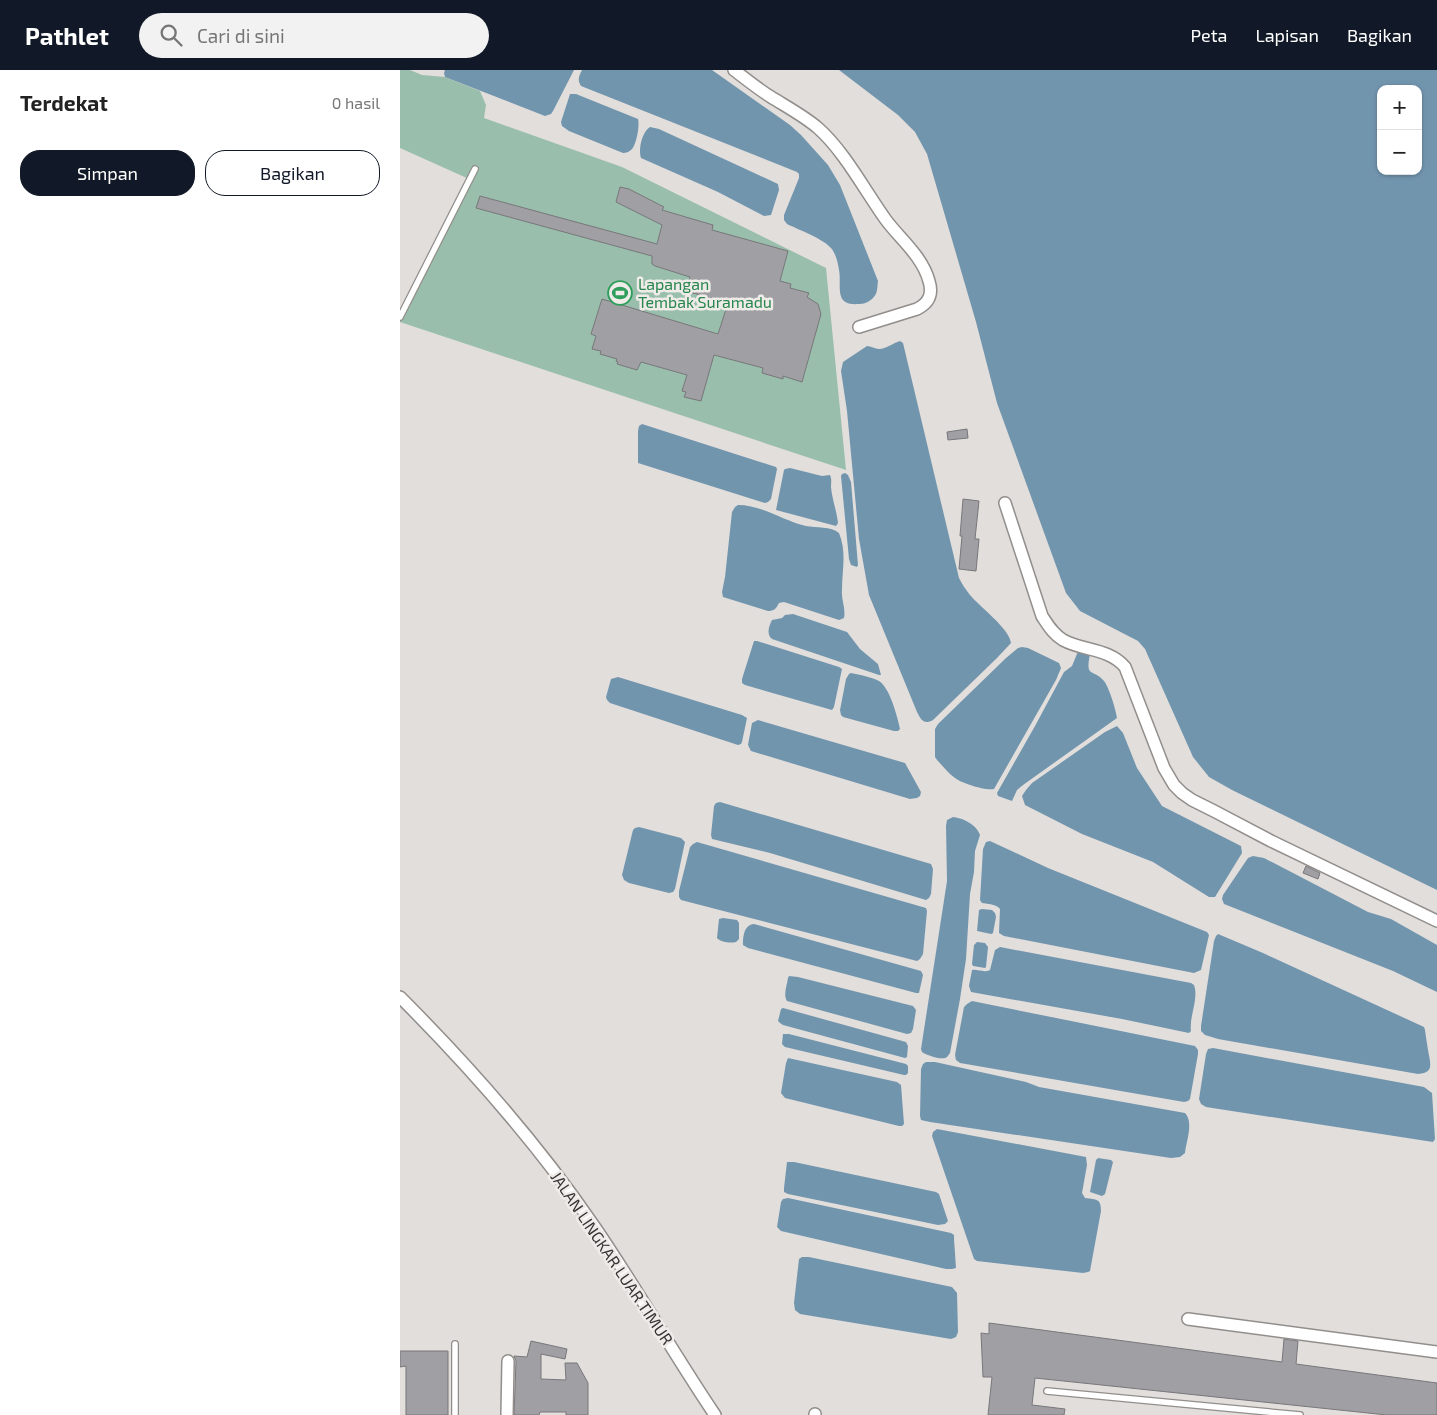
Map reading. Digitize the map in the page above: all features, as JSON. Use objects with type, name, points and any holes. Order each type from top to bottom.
[{"type":"street","points":[[734,70],[770,96],[806,118],[833,143],[886,221],[915,254],[926,270],[931,290],[930,298],[925,305],[918,310],[859,327]]},
{"type":"street","points":[[1005,503],[1042,616],[1053,632],[1065,641],[1111,655],[1125,667],[1164,768],[1174,785],[1182,793],[1271,841],[1437,921]]},
{"type":"street","name":"JALAN LINGKAR LUAR TIMUR","points":[[400,997],[446,1043],[545,1158],[604,1241],[714,1415]]},
{"type":"street","points":[[1188,1319],[1437,1352]]},
{"type":"street","points":[[507,1415],[508,1361]]},
{"type":"lane","points":[[400,317],[475,169]]},
{"type":"lane","points":[[455,1344],[455,1415]]},
{"type":"lane","points":[[1047,1390],[1300,1415]]},
{"type":"green space","name":"Lapangan Tembak Suramadu","points":[[400,70],[410,70],[422,75],[445,77],[480,91],[486,105],[484,118],[622,167],[826,268],[846,470],[400,322],[400,317],[469,179],[400,148]]},
{"type":"water","points":[[445,70],[574,70],[553,111],[545,116],[445,77]]},
{"type":"water","points":[[582,70],[712,70],[790,125],[828,165],[840,185],[878,281],[874,297],[862,304],[845,302],[840,293],[840,276],[831,248],[816,238],[787,224],[784,220],[784,215],[799,178],[797,172],[581,86],[579,78]]},
{"type":"water","points":[[839,70],[1437,70],[1437,890],[1209,777],[1193,757],[1145,649],[1138,641],[1080,611],[1066,593],[997,403],[976,322],[927,154],[915,132],[898,115]]},
{"type":"water","points":[[570,94],[576,94],[638,119],[637,136],[631,150],[623,153],[569,131],[562,126],[561,122]]},
{"type":"water","points":[[650,127],[659,129],[778,184],[779,190],[771,215],[764,216],[718,192],[641,158],[641,141]]},
{"type":"water","points":[[900,341],[903,343],[959,578],[970,595],[1005,631],[1011,643],[933,720],[927,722],[921,719],[917,712],[869,595],[859,539],[847,411],[841,371],[843,362],[867,346],[882,349]]},
{"type":"water","points":[[642,424],[776,467],[771,499],[765,503],[638,463],[638,431],[639,426]]},
{"type":"water","points":[[790,468],[822,476],[830,475],[837,514],[838,523],[836,526],[776,510],[784,470]]},
{"type":"water","points":[[845,473],[851,482],[857,567],[851,565],[849,559],[841,476]]},
{"type":"water","points":[[738,505],[764,510],[797,524],[828,528],[839,533],[843,547],[842,594],[844,618],[839,620],[784,602],[779,603],[773,610],[768,611],[723,597],[722,592],[732,512]]},
{"type":"water","points":[[793,614],[847,632],[860,649],[878,664],[881,675],[772,639],[769,627],[772,620]]},
{"type":"water","points":[[754,641],[842,669],[832,710],[742,683]]},
{"type":"water","points":[[1022,647],[1059,663],[1061,668],[1056,680],[994,789],[980,788],[962,782],[950,774],[935,757],[935,729],[1006,658]]},
{"type":"water","points":[[1079,649],[1090,654],[1089,670],[1100,677],[1106,684],[1117,718],[1023,785],[1017,790],[1012,801],[998,796],[997,793],[1064,672],[1072,666]]},
{"type":"water","points":[[851,673],[873,678],[883,685],[890,696],[895,710],[900,729],[898,731],[841,715],[840,710],[846,679]]},
{"type":"water","points":[[618,677],[742,715],[747,718],[741,744],[738,745],[610,703],[606,697],[611,679]]},
{"type":"water","points":[[758,720],[905,763],[921,792],[920,796],[910,799],[751,751],[748,745],[752,723]]},
{"type":"water","points":[[1117,726],[1123,733],[1137,768],[1162,806],[1241,846],[1242,853],[1215,897],[1209,897],[1153,862],[1082,834],[1025,805],[1022,796],[1032,783],[1105,732]]},
{"type":"water","points":[[720,802],[931,864],[933,869],[931,894],[926,900],[770,853],[712,839],[714,806]]},
{"type":"water","points":[[953,817],[969,823],[976,828],[980,835],[975,851],[966,959],[960,999],[950,1053],[947,1057],[942,1058],[927,1055],[921,1049],[947,881],[946,826],[947,820]]},
{"type":"water","points":[[639,827],[681,838],[685,842],[673,892],[669,893],[624,880],[622,875],[633,830]]},
{"type":"water","points":[[990,841],[1048,868],[1207,932],[1209,935],[1201,970],[1194,973],[1004,936],[999,933],[1000,909],[994,905],[982,903],[980,900],[983,849],[986,842]]},
{"type":"water","points":[[697,842],[926,908],[923,954],[917,961],[681,900],[679,891],[690,847]]},
{"type":"water","points":[[1253,856],[1264,858],[1368,912],[1391,919],[1437,945],[1437,992],[1393,971],[1224,904],[1223,895],[1248,858]]},
{"type":"water","points":[[979,910],[992,910],[995,913],[993,933],[991,934],[977,931]]},
{"type":"water","points":[[719,919],[737,920],[739,923],[739,939],[736,942],[724,942],[717,938]]},
{"type":"water","points":[[754,924],[921,971],[923,975],[919,993],[748,948],[743,945],[744,935],[748,926]]},
{"type":"water","points":[[1218,934],[1424,1027],[1430,1063],[1429,1069],[1427,1072],[1418,1074],[1218,1039],[1205,1035],[1201,1031],[1201,1026],[1214,941]]},
{"type":"water","points":[[977,942],[985,943],[988,947],[985,968],[973,966],[972,964],[974,945]]},
{"type":"water","points":[[1000,947],[1191,983],[1194,985],[1195,996],[1191,1031],[1189,1033],[971,992],[969,986],[972,970],[990,970],[995,950]]},
{"type":"water","points":[[789,976],[913,1006],[916,1010],[913,1029],[911,1033],[907,1034],[787,1001],[785,993]]},
{"type":"water","points":[[972,1001],[1195,1046],[1198,1054],[1190,1099],[1184,1102],[960,1063],[956,1060],[955,1055],[964,1007]]},
{"type":"water","points":[[781,1009],[906,1042],[908,1046],[907,1057],[783,1025],[778,1021]]},
{"type":"water","points":[[783,1034],[906,1064],[908,1066],[908,1073],[904,1075],[785,1047],[782,1044]]},
{"type":"water","points":[[1213,1048],[1424,1087],[1432,1093],[1435,1139],[1433,1142],[1206,1107],[1201,1104],[1199,1099],[1206,1054],[1208,1049]]},
{"type":"water","points":[[788,1058],[897,1082],[901,1085],[904,1124],[899,1126],[785,1098],[781,1093]]},
{"type":"water","points":[[926,1062],[935,1062],[1026,1082],[1039,1087],[1185,1113],[1188,1117],[1189,1132],[1185,1153],[1180,1157],[1171,1158],[921,1120],[921,1069]]},
{"type":"water","points":[[937,1129],[1086,1157],[1087,1165],[1082,1193],[1085,1198],[1099,1202],[1101,1211],[1090,1271],[1083,1273],[977,1261],[974,1259],[932,1136],[933,1132]]},
{"type":"water","points":[[1098,1158],[1113,1162],[1105,1194],[1102,1196],[1090,1192]]},
{"type":"water","points":[[787,1162],[936,1192],[939,1194],[948,1221],[945,1224],[938,1225],[788,1194],[784,1192]]},
{"type":"water","points":[[788,1198],[951,1233],[954,1235],[956,1268],[946,1269],[781,1231],[777,1227],[781,1202],[783,1199]]},
{"type":"water","points":[[802,1257],[952,1287],[957,1293],[958,1332],[956,1337],[951,1339],[800,1314],[795,1310],[794,1303],[799,1259]]},
{"type":"building","points":[[620,187],[629,189],[664,207],[662,210],[713,225],[712,230],[788,251],[780,281],[791,284],[790,288],[809,293],[807,297],[818,304],[821,314],[802,382],[783,376],[783,379],[762,373],[763,368],[714,355],[701,401],[684,397],[686,392],[682,391],[687,375],[641,362],[637,370],[617,364],[617,359],[600,354],[601,351],[592,349],[596,336],[591,334],[602,299],[718,334],[728,303],[686,291],[690,277],[655,266],[652,264],[652,256],[476,208],[480,196],[657,244],[662,225],[616,202]]},
{"type":"building","points":[[967,429],[968,438],[948,440],[947,432]]},
{"type":"building","points":[[963,499],[979,501],[975,539],[979,539],[976,571],[959,569]]},
{"type":"building","points":[[1306,866],[1320,873],[1318,879],[1303,873]]},
{"type":"building","points":[[989,1323],[1282,1362],[1284,1339],[1298,1341],[1296,1364],[1437,1383],[1437,1415],[1387,1415],[1035,1378],[1032,1405],[1065,1409],[1064,1415],[988,1415],[992,1377],[983,1377],[981,1333],[989,1334]]},
{"type":"building","points":[[531,1341],[567,1349],[565,1359],[541,1354],[541,1379],[566,1380],[565,1363],[577,1363],[588,1383],[588,1415],[566,1415],[566,1412],[540,1412],[539,1415],[514,1415],[516,1361],[514,1356],[527,1357]]},
{"type":"building","points":[[400,1351],[448,1351],[448,1415],[406,1415],[406,1366],[400,1367]]},
{"type":"place","name":"Lapangan Tembak Suramadu","points":[[620,293]]}]
